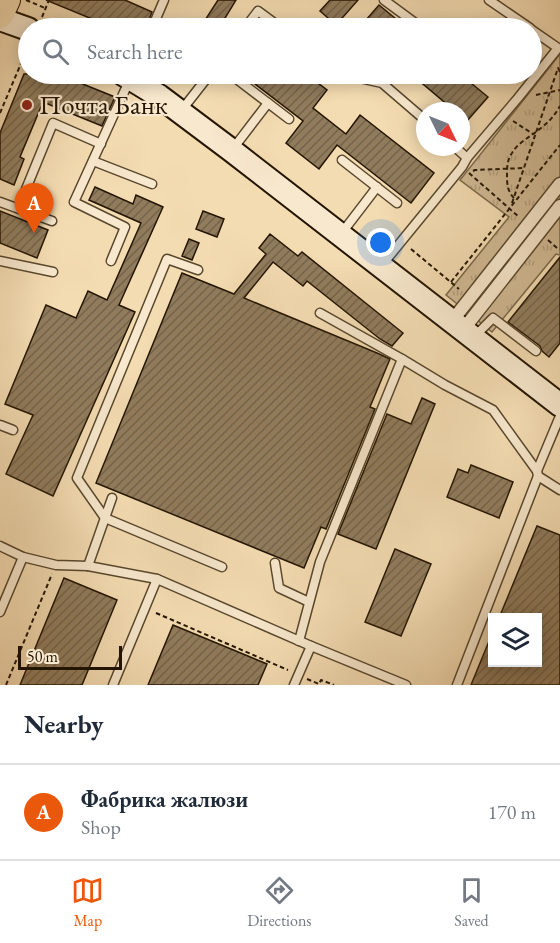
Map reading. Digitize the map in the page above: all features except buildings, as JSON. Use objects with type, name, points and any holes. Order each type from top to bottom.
[{"type":"main road","points":[[7,0],[0,17],[18,21]]},
{"type":"main road","points":[[142,84],[341,234],[560,405]]},
{"type":"street","points":[[463,330],[528,224],[560,184]]},
{"type":"street","points":[[463,330],[560,206]]},
{"type":"lane","points":[[156,18],[164,0]]},
{"type":"lane","points":[[384,0],[408,18]]},
{"type":"lane","points":[[489,0],[515,18]]},
{"type":"lane","points":[[253,18],[258,11],[267,18]]},
{"type":"lane","points":[[542,37],[558,48],[542,68]]},
{"type":"lane","points":[[111,261],[125,226],[74,202],[125,84]]},
{"type":"lane","points":[[180,112],[202,84]]},
{"type":"lane","points":[[243,84],[289,119]]},
{"type":"lane","points":[[383,84],[416,112]]},
{"type":"lane","points":[[382,266],[467,158],[529,84]]},
{"type":"lane","points":[[231,150],[268,103]]},
{"type":"lane","points":[[26,189],[53,123],[101,144]]},
{"type":"lane","points":[[342,160],[398,203]]},
{"type":"lane","points":[[93,161],[152,184]]},
{"type":"lane","points":[[341,234],[378,188]]},
{"type":"lane","points":[[0,202],[52,221]]},
{"type":"lane","points":[[198,270],[167,259],[77,478],[105,518],[222,567]]},
{"type":"lane","points":[[0,261],[53,272]]},
{"type":"lane","points":[[320,313],[493,410],[537,473],[560,490]]},
{"type":"lane","points":[[463,330],[493,318],[536,351]]},
{"type":"lane","points":[[299,641],[320,562],[402,359]]},
{"type":"lane","points":[[457,685],[560,416]]},
{"type":"lane","points":[[0,425],[13,430]]},
{"type":"lane","points":[[88,566],[112,498]]},
{"type":"lane","points":[[0,546],[23,557],[56,565],[88,566],[157,579],[405,685]]},
{"type":"lane","points":[[0,612],[23,557]]},
{"type":"lane","points":[[275,563],[279,588],[309,602]]},
{"type":"lane","points":[[113,685],[157,579]]},
{"type":"lane","points":[[294,685],[310,646]]},
{"type":"path","points":[[25,0],[45,8]]},
{"type":"path","points":[[39,18],[49,0]]},
{"type":"path","points":[[510,208],[558,68],[560,72]]},
{"type":"path","points":[[0,113],[18,71]]},
{"type":"path","points":[[518,98],[560,90]]},
{"type":"path","points":[[514,198],[509,193],[507,169],[512,152],[543,127],[560,106]]},
{"type":"path","points":[[504,115],[534,133]]},
{"type":"path","points":[[451,282],[560,145]]},
{"type":"path","points":[[462,167],[528,224]]},
{"type":"path","points":[[471,175],[475,170],[524,168]]},
{"type":"path","points":[[6,685],[56,565]]},
{"type":"path","points":[[145,609],[319,684],[321,680],[334,685]]},
{"type":"green space","points":[[560,54],[560,255],[556,254],[492,332],[446,295],[509,217],[460,180],[536,84],[542,84],[542,77]]},
{"type":"place","name":"Почта Банк","points":[[27,105]]},
{"type":"place","name":"Фабрика жалюзи","points":[[34,233]]}]
